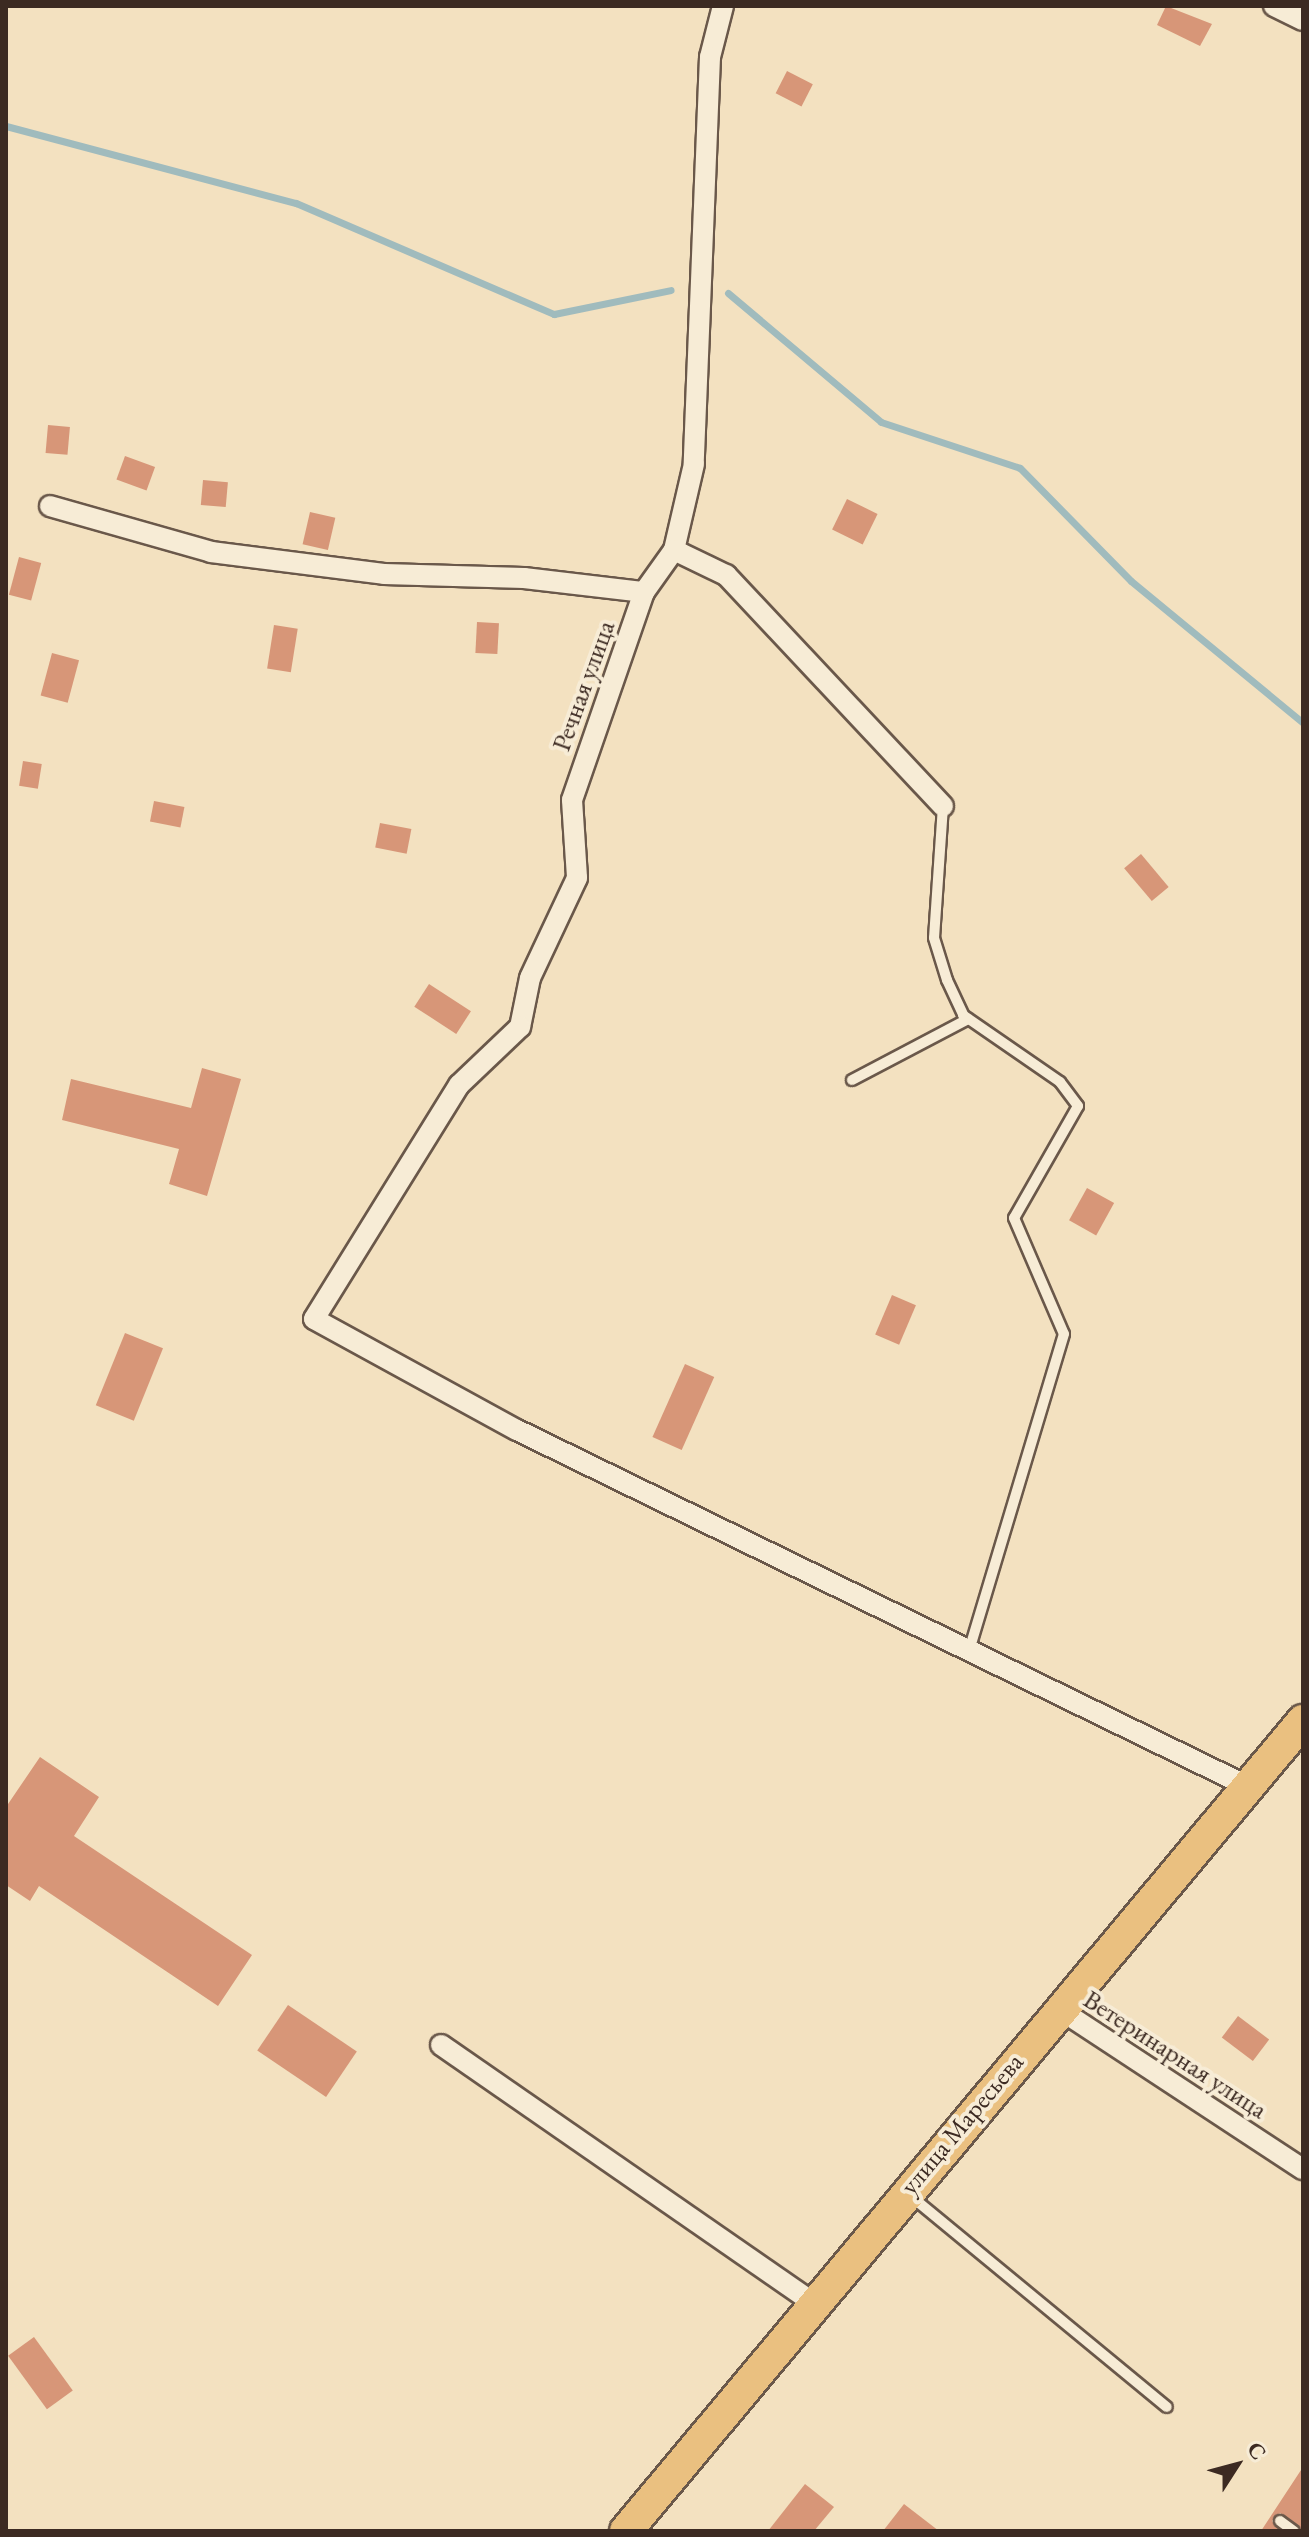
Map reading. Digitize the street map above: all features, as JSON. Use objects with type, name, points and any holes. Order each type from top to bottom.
[{"type":"main road","name":"улица Маресьева","points":[[626,2531],[812,2302],[1245,1785],[1303,1721]]},
{"type":"street","name":"Речная улица","points":[[723,6],[710,57],[694,464],[674,550],[644,592],[572,800],[577,878],[530,978],[520,1027],[459,1085],[314,1319],[517,1430],[969,1650]]},
{"type":"street","points":[[1274,6],[1303,20]]},
{"type":"street","points":[[50,506],[211,552],[384,574],[524,578],[644,592]]},
{"type":"street","points":[[674,550],[726,575],[943,806]]},
{"type":"street","points":[[969,1650],[1245,1785]]},
{"type":"street","name":"Ветеринарная улица","points":[[1059,2009],[1303,2169]]},
{"type":"street","points":[[441,2045],[812,2302]]},
{"type":"lane","points":[[943,806],[934,938],[968,1019],[1060,1082],[1078,1106],[1014,1218],[1064,1334],[969,1650]]},
{"type":"lane","points":[[852,1080],[968,1019]]},
{"type":"lane","points":[[905,2192],[1167,2407]]},
{"type":"lane","points":[[1280,2521],[1294,2531]]},
{"type":"building","points":[[1166,6],[1212,24],[1200,46],[1157,25]]},
{"type":"building","points":[[787,71],[813,84],[801,106],[776,93]]},
{"type":"building","points":[[48,425],[70,427],[67,455],[46,453]]},
{"type":"building","points":[[125,456],[155,467],[147,490],[116,479]]},
{"type":"building","points":[[203,480],[228,482],[226,507],[201,505]]},
{"type":"building","points":[[847,499],[878,514],[863,544],[832,530]]},
{"type":"building","points":[[310,512],[335,518],[328,550],[303,544]]},
{"type":"building","points":[[19,557],[41,563],[31,601],[9,595]]},
{"type":"building","points":[[477,622],[499,623],[497,654],[475,653]]},
{"type":"building","points":[[274,625],[298,629],[291,672],[267,668]]},
{"type":"building","points":[[52,653],[79,660],[68,703],[41,696]]},
{"type":"building","points":[[23,761],[42,764],[38,789],[19,786]]},
{"type":"building","points":[[154,801],[184,807],[180,828],[150,822]]},
{"type":"building","points":[[380,823],[411,829],[407,854],[375,848]]},
{"type":"building","points":[[1141,854],[1169,887],[1152,901],[1124,868]]},
{"type":"building","points":[[429,984],[471,1011],[456,1034],[414,1007]]},
{"type":"building","points":[[202,1068],[241,1079],[207,1196],[169,1184],[179,1149],[62,1120],[71,1079],[191,1108]]},
{"type":"building","points":[[1087,1188],[1114,1203],[1096,1235],[1069,1220]]},
{"type":"building","points":[[892,1295],[916,1305],[899,1345],[875,1335]]},
{"type":"building","points":[[125,1333],[163,1348],[134,1421],[96,1405]]},
{"type":"building","points":[[685,1364],[714,1377],[682,1450],[652,1437]]},
{"type":"building","points":[[40,1757],[99,1797],[74,1836],[252,1955],[218,2006],[39,1886],[30,1901],[6,1885],[6,1807]]},
{"type":"building","points":[[288,2005],[357,2051],[326,2097],[257,2051]]},
{"type":"building","points":[[1238,2016],[1269,2039],[1253,2061],[1222,2038]]},
{"type":"building","points":[[34,2337],[73,2390],[47,2409],[8,2356]]},
{"type":"building","points":[[1303,2467],[1303,2531],[1280,2513],[1272,2521],[1280,2531],[1261,2531]]},
{"type":"building","points":[[805,2484],[834,2507],[814,2531],[768,2531]]},
{"type":"building","points":[[904,2504],[939,2531],[883,2531]]},
{"type":"waterway","points":[[6,126],[296,203],[554,314],[671,290]]},
{"type":"waterway","points":[[728,293],[881,422],[1020,468],[1131,581],[1303,723]]}]
